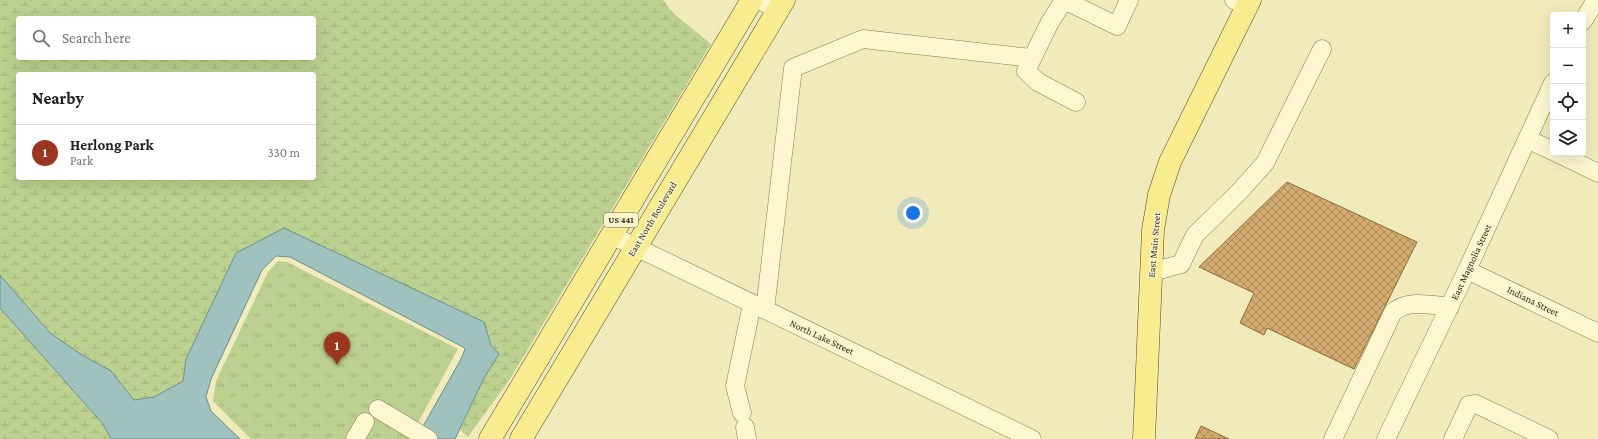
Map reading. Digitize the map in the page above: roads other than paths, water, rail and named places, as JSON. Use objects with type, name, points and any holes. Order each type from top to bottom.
[{"type":"main road","name":"US 441","points":[[490,439],[752,0]]},
{"type":"main road","name":"East Main Street","points":[[1144,439],[1153,230],[1159,195],[1170,162],[1243,2]]},
{"type":"main road","name":"East North Boulevard","points":[[521,439],[635,248],[774,3]]},
{"type":"street","points":[[1076,102],[1038,82],[1026,71],[1031,58],[1064,0],[1117,26],[1129,0]]},
{"type":"street","points":[[1586,16],[1596,0]]},
{"type":"street","points":[[1586,22],[1598,28]]},
{"type":"street","points":[[745,427],[735,386],[758,307],[793,68],[863,39],[1031,58]]},
{"type":"street","points":[[1152,272],[1181,264],[1195,235],[1239,192],[1265,163],[1322,49]]},
{"type":"street","name":"East Magnolia Street","points":[[1386,439],[1468,270],[1553,84]]},
{"type":"street","points":[[1527,139],[1550,150]]},
{"type":"street","points":[[1563,156],[1598,173]]},
{"type":"street","name":"North Lake Street","points":[[612,235],[635,248],[1032,439]]},
{"type":"street","name":"Indiana Street","points":[[1468,270],[1598,333]]},
{"type":"street","points":[[1333,439],[1393,312],[1400,307],[1409,304],[1450,307]]},
{"type":"street","points":[[1453,439],[1469,405],[1476,404],[1549,439]]},
{"type":"street","points":[[378,409],[428,439]]},
{"type":"street","points":[[355,439],[365,422]]},
{"type":"water","points":[[284,228],[484,322],[491,345],[499,354],[484,378],[455,439],[429,439],[421,430],[461,359],[465,349],[290,257],[276,256],[262,270],[211,379],[206,397],[211,411],[240,439],[111,439],[103,424],[0,308],[0,275],[50,333],[82,355],[111,371],[134,400],[154,397],[183,381],[186,359],[236,253]]},
{"type":"place","name":"Herlong Park","points":[[337,365]]}]
